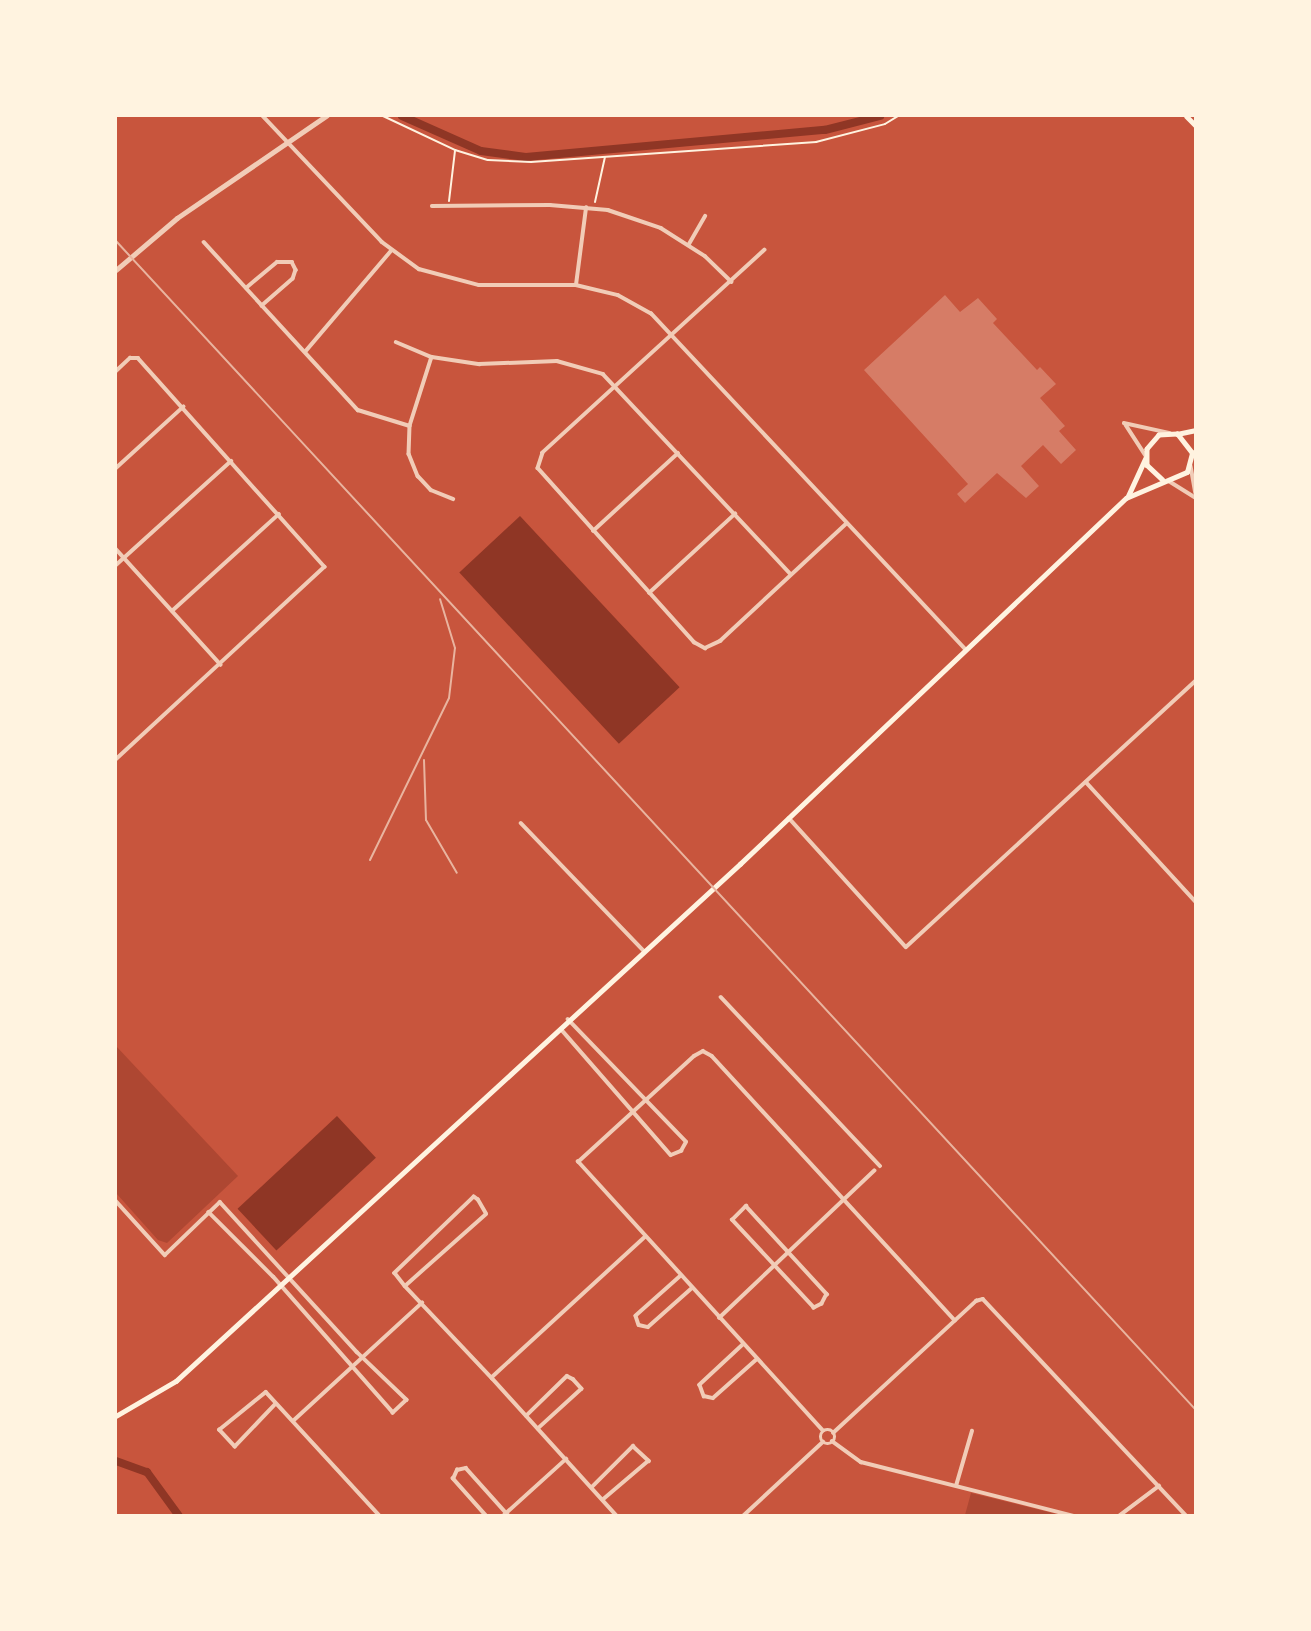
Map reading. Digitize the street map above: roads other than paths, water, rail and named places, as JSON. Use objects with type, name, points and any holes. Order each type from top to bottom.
[{"type":"highway","points":[[1186,116],[1195,126]]},
{"type":"main road","points":[[1126,498],[1154,438],[1195,429]]},
{"type":"main road","points":[[116,1416],[163,1392],[789,818],[1126,498],[1165,479],[1181,476],[1193,460],[1191,447],[1175,434]]},
{"type":"main road","points":[[1146,457],[1151,471],[1165,479]]},
{"type":"street","points":[[263,116],[292,142],[391,251],[450,280],[479,285],[576,285],[635,303],[675,335],[846,524],[967,651]]},
{"type":"street","points":[[116,270],[177,218],[292,142],[326,116]]},
{"type":"street","points":[[432,206],[586,208],[641,220],[689,244],[732,282]]},
{"type":"street","points":[[576,285],[586,208]]},
{"type":"street","points":[[689,244],[705,216]]},
{"type":"street","points":[[204,242],[358,410],[410,426]]},
{"type":"street","points":[[765,250],[675,335],[617,385],[537,464],[649,593],[705,648],[720,641],[846,524]]},
{"type":"street","points":[[305,352],[391,251]]},
{"type":"street","points":[[246,288],[276,262],[292,262],[296,270],[293,279],[262,306]]},
{"type":"street","points":[[396,342],[432,357],[479,364],[573,363],[617,385],[791,574]]},
{"type":"street","points":[[116,371],[134,356],[280,513],[325,567],[116,760]]},
{"type":"street","points":[[432,357],[410,426],[413,467],[431,490],[453,499]]},
{"type":"street","points":[[116,468],[183,407]]},
{"type":"street","points":[[1146,457],[1124,423],[1175,434]]},
{"type":"street","points":[[593,531],[678,453]]},
{"type":"street","points":[[116,565],[231,460]]},
{"type":"street","points":[[1193,460],[1195,495]]},
{"type":"street","points":[[1165,479],[1195,495]]},
{"type":"street","points":[[172,611],[280,513]]},
{"type":"street","points":[[649,593],[734,514]]},
{"type":"street","points":[[116,549],[220,664]]},
{"type":"street","points":[[789,818],[906,947],[1195,681]]},
{"type":"street","points":[[1086,782],[1195,902]]},
{"type":"street","points":[[521,823],[644,951]]},
{"type":"street","points":[[721,997],[880,1166]]},
{"type":"street","points":[[560,1027],[636,1111],[671,1155],[681,1151],[687,1142],[568,1020]]},
{"type":"street","points":[[833,1433],[823,1431],[578,1163],[703,1051],[955,1321]]},
{"type":"street","points":[[719,1318],[874,1171]]},
{"type":"street","points":[[405,1286],[486,1214],[482,1203],[474,1197],[395,1273],[405,1286],[617,1516]]},
{"type":"street","points":[[116,1201],[164,1255],[220,1202],[364,1358],[407,1400],[393,1413],[279,1285],[209,1213]]},
{"type":"street","points":[[746,1206],[788,1253],[827,1294],[822,1304],[814,1308],[732,1220],[746,1206]]},
{"type":"street","points":[[492,1378],[645,1237]]},
{"type":"street","points":[[681,1276],[636,1316],[639,1325],[648,1327],[692,1288]]},
{"type":"street","points":[[832,1441],[833,1433],[955,1321],[983,1299],[1187,1516]]},
{"type":"street","points":[[293,1421],[422,1303]]},
{"type":"street","points":[[743,1345],[700,1385],[704,1396],[713,1398],[756,1359]]},
{"type":"street","points":[[526,1416],[568,1376],[573,1379],[582,1389],[538,1429]]},
{"type":"street","points":[[276,1404],[235,1447],[219,1430],[266,1392],[380,1516]]},
{"type":"street","points":[[823,1431],[823,1441]]},
{"type":"street","points":[[956,1486],[972,1432]]},
{"type":"street","points":[[743,1516],[823,1441],[832,1441],[861,1462],[1074,1516]]},
{"type":"street","points":[[592,1487],[633,1446],[649,1461],[603,1500]]},
{"type":"street","points":[[486,1516],[453,1479],[457,1471],[466,1468],[506,1514],[566,1459]]},
{"type":"street","points":[[1119,1516],[1159,1486]]},
{"type":"waterway","points":[[402,116],[481,151],[526,157],[825,130],[880,116]]},
{"type":"waterway","points":[[116,1461],[147,1472],[179,1516]]},
{"type":"railway","points":[[116,241],[1196,1410]]},
{"type":"railway","points":[[370,860],[449,698],[455,648],[440,599]]},
{"type":"railway","points":[[424,760],[426,820],[457,873]]}]
